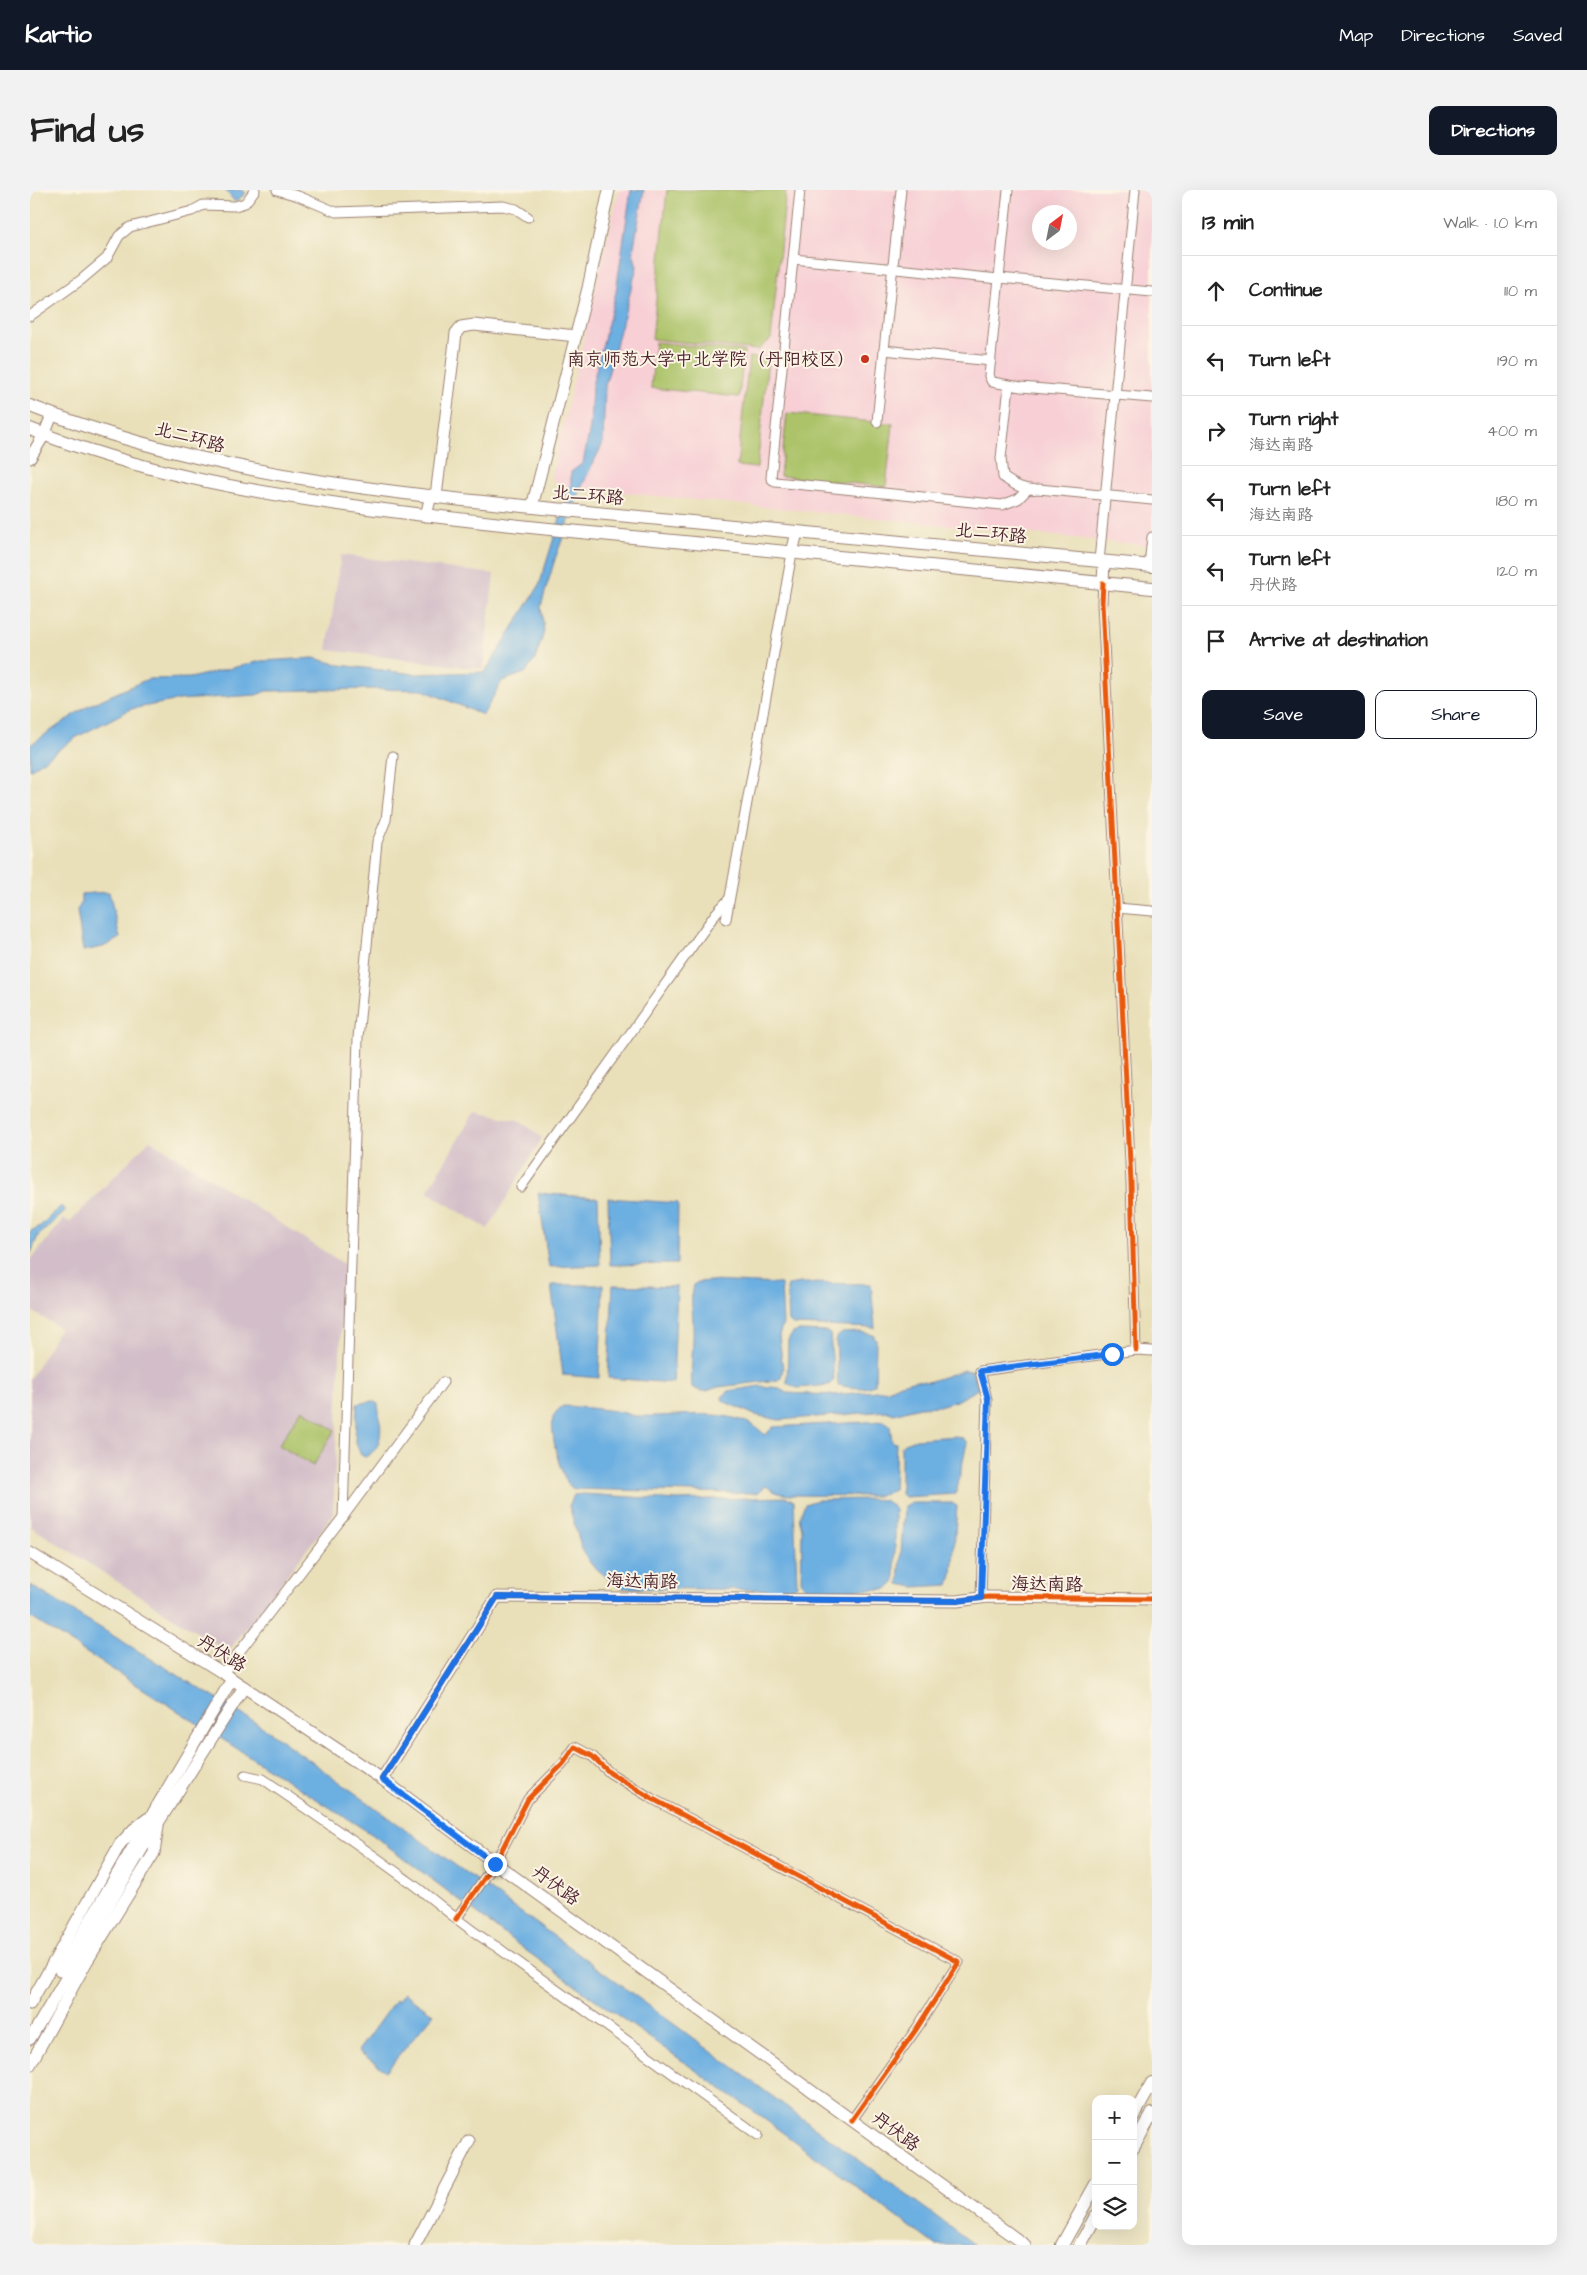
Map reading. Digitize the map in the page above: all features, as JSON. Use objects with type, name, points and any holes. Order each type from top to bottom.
[{"type":"main road","name":"北二环路","points":[[30,406],[77,424],[238,467],[303,479],[532,507],[1151,566]]},
{"type":"main road","points":[[30,429],[44,435],[172,473],[233,488],[426,516],[1152,588]]},
{"type":"main road","points":[[1137,2109],[1152,2082]]},
{"type":"main road","points":[[1137,2141],[1152,2114]]},
{"type":"main road","points":[[1062,2245],[1095,2185]]},
{"type":"main road","points":[[1080,2245],[1092,2223]]},
{"type":"street","points":[[30,316],[81,280],[107,258],[119,236],[130,227],[192,211],[203,205],[235,206],[245,203],[255,190]]},
{"type":"street","points":[[277,190],[298,196],[336,212],[503,206],[516,209],[528,217]]},
{"type":"street","points":[[532,507],[576,336],[609,190]]},
{"type":"street","points":[[800,190],[771,478],[775,482],[1002,505],[1018,499],[1028,489]]},
{"type":"street","points":[[877,422],[901,190]]},
{"type":"street","points":[[1008,190],[989,376],[992,382],[1009,386],[1152,398]]},
{"type":"street","points":[[1135,190],[1106,494],[1102,561],[1102,603],[1130,1172],[1136,1350]]},
{"type":"street","points":[[793,259],[1152,292]]},
{"type":"street","points":[[426,516],[433,496],[454,342],[456,333],[461,326],[474,325],[576,336]]},
{"type":"street","points":[[884,350],[991,361]]},
{"type":"street","points":[[1009,386],[1001,471],[1003,477],[1011,483],[1028,489],[1106,494],[1152,500]]},
{"type":"street","points":[[30,458],[44,435],[52,415]]},
{"type":"street","points":[[726,919],[797,532]]},
{"type":"street","points":[[1151,566],[1152,537]]},
{"type":"street","points":[[343,1517],[358,1038],[377,842],[386,820],[392,756]]},
{"type":"street","points":[[521,1187],[716,913],[729,898]]},
{"type":"street","points":[[1117,908],[1152,911]]},
{"type":"street","points":[[981,1598],[988,1399],[980,1371],[1136,1350],[1152,1351]]},
{"type":"street","points":[[30,2040],[155,1819],[201,1730],[221,1697],[227,1676],[443,1382]]},
{"type":"street","name":"丹伏路","points":[[30,1553],[227,1676],[382,1779],[495,1864],[1025,2245]]},
{"type":"street","name":"海达南路","points":[[382,1779],[497,1597],[947,1601],[981,1598],[1152,1599]]},
{"type":"street","points":[[30,2025],[155,1819],[212,1738],[244,1687]]},
{"type":"street","points":[[458,1916],[495,1864],[528,1799],[563,1764],[575,1747],[592,1756],[610,1773],[651,1798],[959,1962],[917,2028],[852,2120]]},
{"type":"street","points":[[245,1775],[263,1779],[378,1859],[758,2135]]},
{"type":"street","points":[[30,2004],[77,1916],[120,1844],[134,1828],[155,1819]]},
{"type":"street","points":[[30,2065],[87,1961],[154,1853],[155,1819]]},
{"type":"street","points":[[415,2245],[469,2141]]},
{"type":"shaded area","name":"南京师范大学中北学院（丹阳校区）","points":[[619,190],[1152,190],[1152,546],[558,486],[551,476]]},
{"type":"shaded area","points":[[341,555],[494,574],[483,669],[327,650]]},
{"type":"shaded area","points":[[475,1111],[521,1121],[542,1138],[488,1229],[427,1192]]},
{"type":"shaded area","points":[[150,1140],[344,1264],[333,1515],[228,1652],[30,1526],[30,1379],[60,1328],[30,1310],[30,1261],[64,1219],[70,1222]]},
{"type":"green space","points":[[667,190],[786,190],[771,339],[758,350],[652,339]]},
{"type":"green space","points":[[655,342],[744,351],[739,397],[651,388]]},
{"type":"green space","points":[[749,357],[768,359],[757,468],[737,466]]},
{"type":"green space","points":[[787,413],[893,424],[886,487],[780,476]]},
{"type":"green space","points":[[302,1409],[335,1430],[313,1466],[279,1445]]},
{"type":"water","points":[[225,190],[243,190],[246,193],[235,202]]},
{"type":"water","points":[[631,190],[644,190],[633,252],[637,267],[605,386],[603,443],[582,486],[555,559],[541,606],[544,632],[535,660],[525,673],[502,681],[483,715],[423,690],[267,691],[256,695],[179,700],[131,709],[77,737],[30,770],[30,745],[87,706],[148,679],[190,678],[261,661],[314,658],[340,665],[414,674],[485,672],[539,586],[571,483],[571,472],[583,463],[590,428],[592,386],[616,292]]},
{"type":"water","points":[[109,892],[120,938],[103,947],[83,951],[77,910],[81,904],[81,894]]},
{"type":"water","points":[[538,1193],[598,1198],[600,1265],[549,1267]]},
{"type":"water","points":[[608,1198],[678,1203],[677,1264],[610,1265]]},
{"type":"water","points":[[61,1206],[66,1211],[38,1236],[30,1255],[30,1231],[39,1227]]},
{"type":"water","points":[[698,1282],[781,1284],[783,1324],[779,1336],[783,1369],[778,1380],[718,1387],[707,1391],[700,1391],[692,1387],[692,1290],[693,1285]]},
{"type":"water","points":[[801,1283],[871,1284],[875,1328],[793,1325],[789,1322],[787,1289],[788,1285]]},
{"type":"water","points":[[551,1285],[603,1285],[599,1378],[563,1375]]},
{"type":"water","points":[[613,1285],[677,1287],[673,1383],[608,1378]]},
{"type":"water","points":[[799,1331],[827,1332],[830,1334],[834,1380],[829,1385],[797,1388],[787,1383],[788,1340],[793,1333]]},
{"type":"water","points":[[861,1332],[873,1335],[876,1340],[875,1384],[862,1388],[838,1385],[836,1338],[842,1333]]},
{"type":"water","points":[[964,1370],[972,1371],[978,1389],[956,1401],[939,1406],[919,1407],[894,1414],[886,1411],[779,1420],[755,1415],[723,1401],[722,1397],[729,1391],[760,1386],[780,1388],[786,1393],[832,1395],[888,1390],[900,1384],[916,1380],[928,1382]]},
{"type":"water","points":[[373,1401],[378,1404],[381,1434],[377,1447],[365,1457],[361,1455],[355,1441],[357,1404]]},
{"type":"water","points":[[563,1406],[621,1412],[632,1416],[722,1416],[738,1419],[753,1425],[765,1435],[773,1427],[884,1421],[890,1425],[892,1442],[896,1443],[894,1490],[879,1496],[790,1495],[777,1493],[766,1486],[757,1493],[573,1489],[568,1484],[560,1466],[553,1434],[553,1418],[556,1412]]},
{"type":"water","points":[[956,1436],[964,1439],[967,1443],[956,1494],[905,1497],[901,1494],[901,1447],[904,1443],[916,1439]]},
{"type":"water","points":[[574,1495],[677,1500],[787,1497],[794,1501],[797,1585],[792,1589],[784,1590],[619,1588],[589,1562],[582,1549],[569,1506]]},
{"type":"water","points":[[817,1500],[884,1500],[895,1508],[895,1580],[891,1586],[886,1589],[816,1590],[806,1588],[801,1581],[802,1529],[799,1517],[805,1504]]},
{"type":"water","points":[[910,1503],[952,1503],[957,1506],[952,1575],[949,1585],[914,1587],[899,1584],[904,1507]]},
{"type":"water","points":[[30,1585],[266,1729],[562,1942],[975,2245],[935,2245],[756,2113],[528,1952],[373,1835],[30,1617]]},
{"type":"water","points":[[404,1993],[434,2014],[386,2071],[358,2051],[395,2000],[398,2001]]},
{"type":"cycle path","points":[[1103,583],[1102,603],[1131,1182],[1136,1350]]},
{"type":"cycle path","points":[[382,1779],[497,1597],[957,1601],[988,1597],[1152,1599]]},
{"type":"cycle path","points":[[456,1919],[495,1863],[528,1799],[563,1764],[575,1747],[592,1756],[610,1773],[651,1798],[959,1962],[917,2028],[852,2120]]},
{"type":"place","name":"南京师范大学中北学院（丹阳校区）","points":[[865,359]]},
{"type":"route","points":[[495,1864],[382,1779],[497,1597],[957,1601],[981,1598],[988,1399],[980,1371],[1112,1354]]}]
